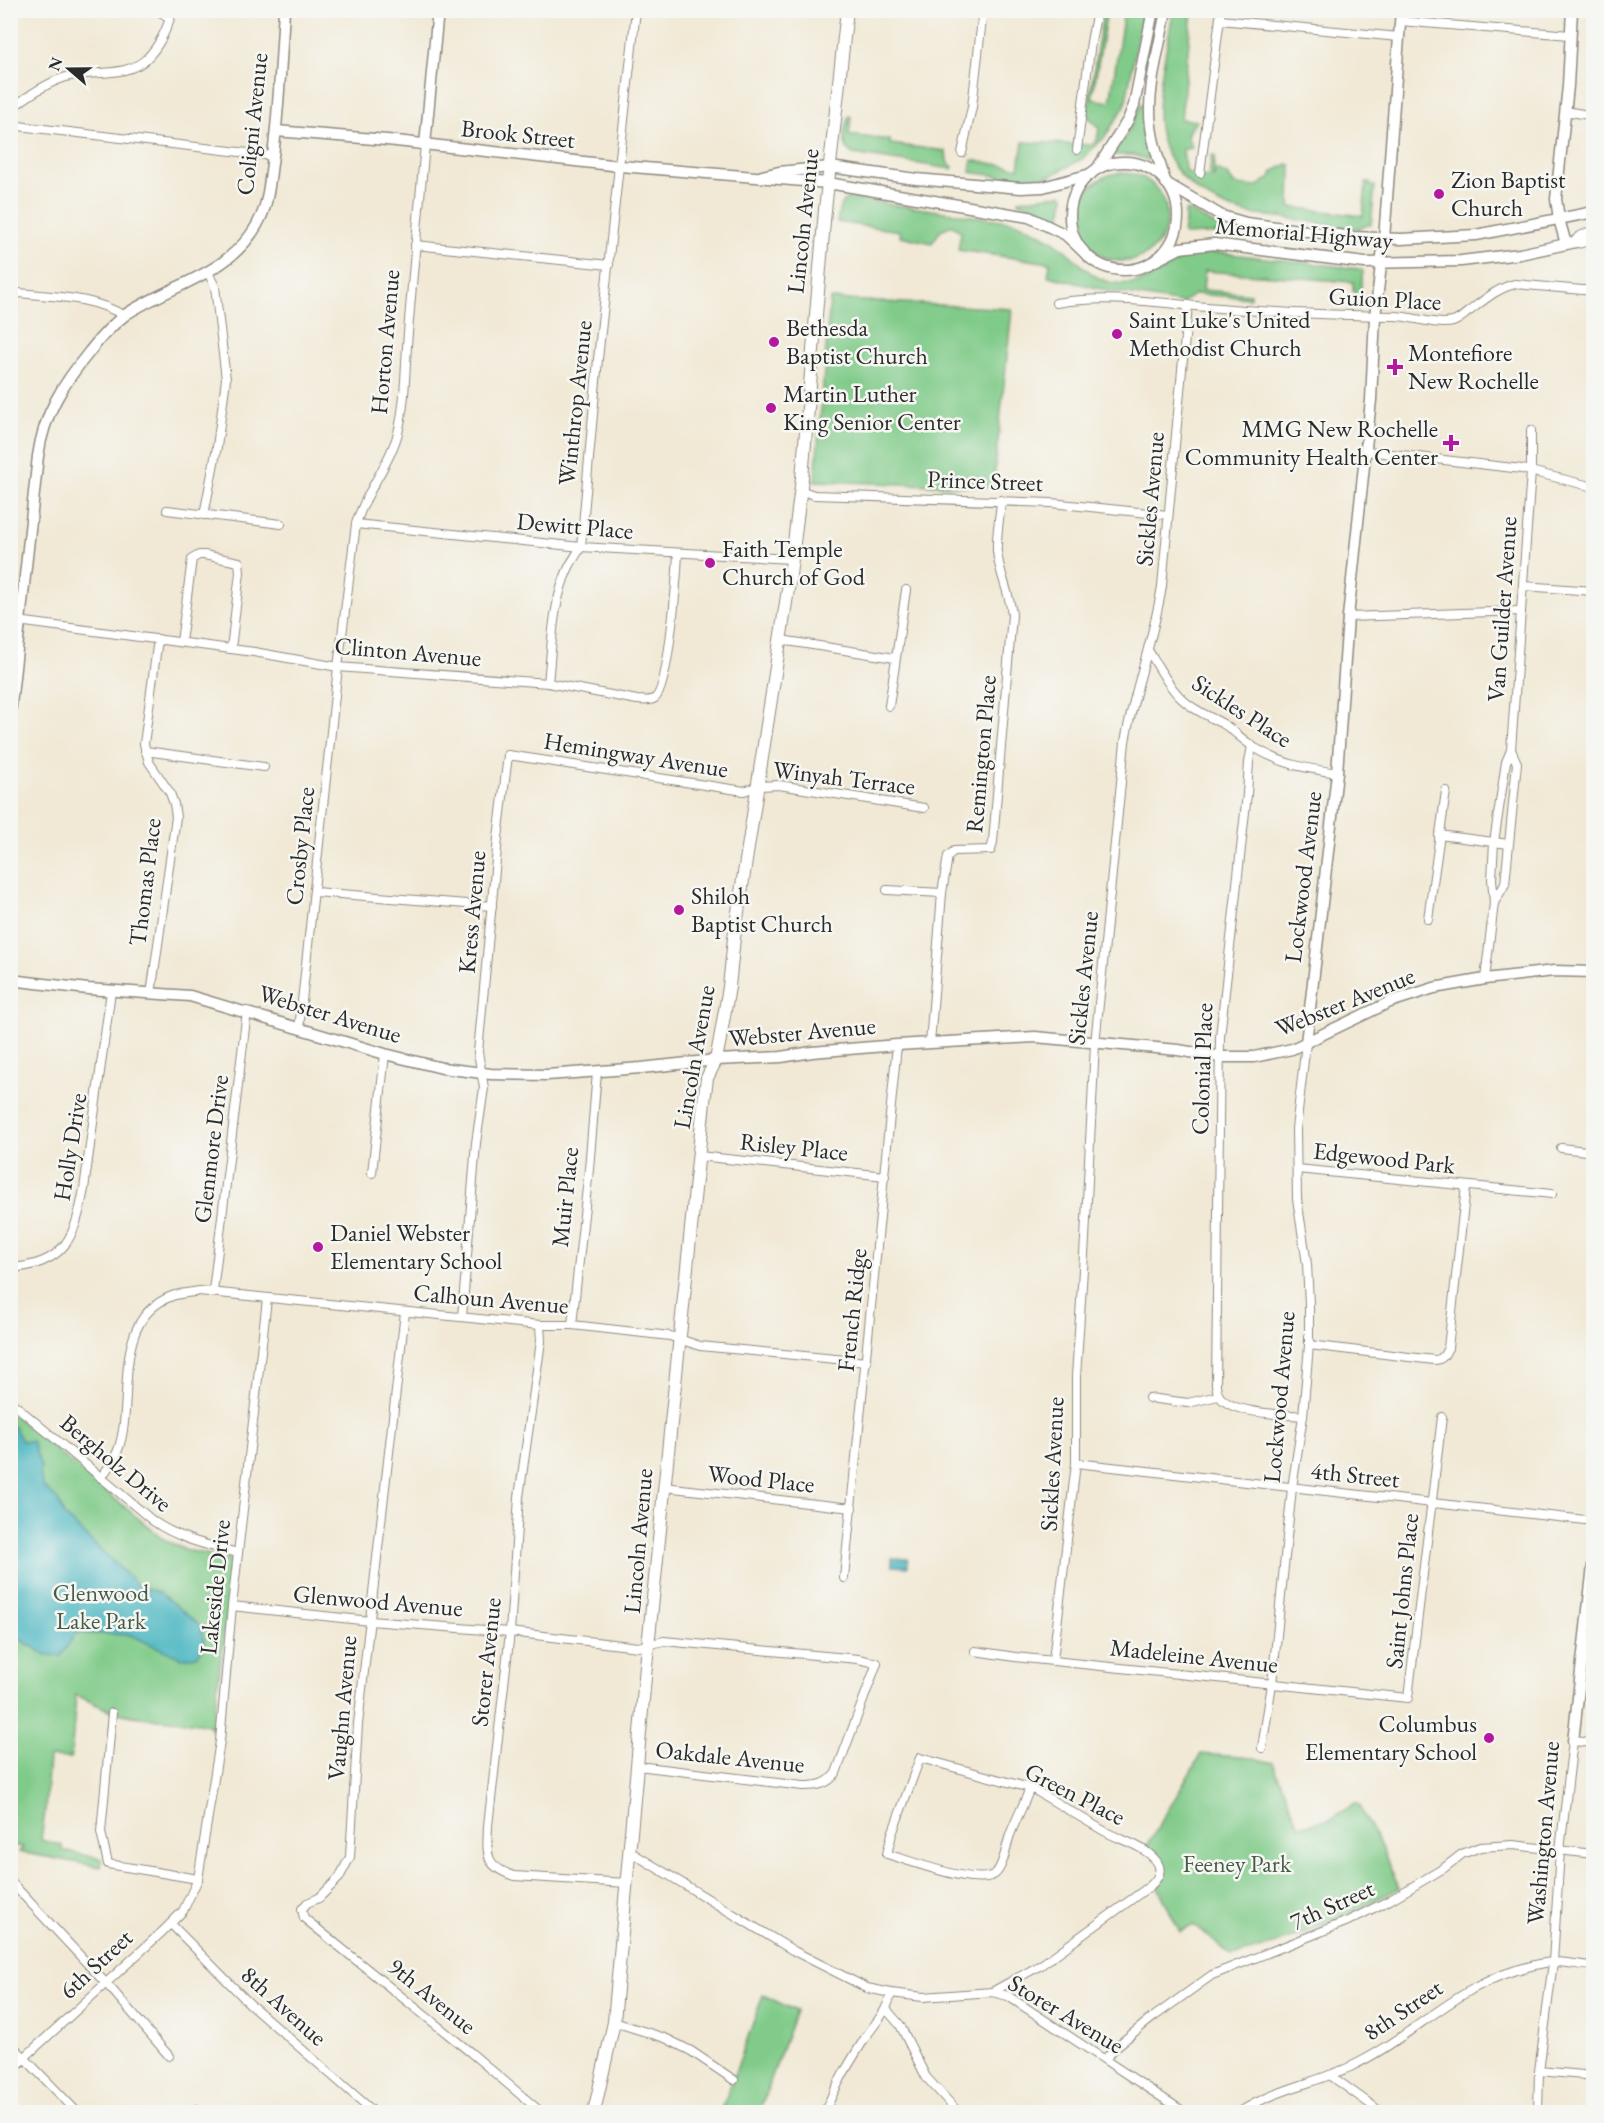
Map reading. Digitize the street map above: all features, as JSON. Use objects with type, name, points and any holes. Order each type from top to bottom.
[{"type":"main road","name":"Lincoln Avenue","points":[[594,2112],[614,2022],[664,1487],[707,1077],[716,1060],[729,987],[734,938],[781,640],[800,490],[813,322],[847,10]]},
{"type":"street","points":[[10,110],[34,91],[66,77],[90,72],[119,71],[135,67],[146,60],[154,50],[172,14],[158,10]]},
{"type":"street","name":"Coligni Avenue","points":[[10,714],[16,621],[38,456],[45,425],[62,387],[103,336],[124,316],[208,272],[238,250],[252,233],[261,217],[273,156],[284,10]]},
{"type":"street","name":"Horton Avenue","points":[[338,667],[356,524],[361,507],[393,447],[400,424],[438,10]]},
{"type":"street","name":"Winthrop Avenue","points":[[548,683],[562,585],[568,568],[581,547],[636,10]]},
{"type":"street","points":[[962,153],[972,107],[983,10]]},
{"type":"street","points":[[1077,150],[1097,10]]},
{"type":"street","points":[[1152,10],[1134,105],[1128,120],[1093,172],[1077,190],[1070,212],[1073,235],[1083,251],[1099,264],[1113,269],[1128,270],[1149,264],[1165,250],[1176,228],[1176,204],[1165,182],[1150,115],[1151,94],[1166,10]]},
{"type":"street","points":[[1572,10],[1556,199],[1559,219],[1583,239]]},
{"type":"street","points":[[1200,173],[1221,15],[1399,37]]},
{"type":"street","points":[[1401,16],[1570,35]]},
{"type":"street","name":"Lockwood Avenue","points":[[1262,1748],[1272,1684],[1309,1345],[1310,1304],[1307,1264],[1297,1198],[1297,1119],[1337,773],[1348,617],[1371,400],[1375,317],[1384,240],[1401,16]]},
{"type":"street","points":[[1565,111],[1593,116]]},
{"type":"street","points":[[10,125],[273,156]]},
{"type":"street","name":"Brook Street","points":[[276,131],[376,139],[779,181],[828,183],[1029,217],[1066,235],[1083,251]]},
{"type":"street","points":[[1093,172],[1109,164],[1130,163],[1146,167],[1165,182]]},
{"type":"street","name":"Brook Street","points":[[756,177],[779,172],[830,167],[916,179],[1021,188],[1043,187],[1072,181],[1093,172]]},
{"type":"street","name":"Memorial Highway","points":[[1165,182],[1222,216],[1246,223],[1384,240],[1476,235],[1593,212]]},
{"type":"street","name":"Memorial Highway","points":[[1149,264],[1180,248],[1214,244],[1353,261],[1400,263],[1461,261],[1520,254],[1583,239]]},
{"type":"street","points":[[415,245],[609,265]]},
{"type":"street","points":[[204,514],[217,447],[226,379],[215,287],[208,272]]},
{"type":"street","name":"Guion Place","points":[[1056,303],[1109,300],[1273,312],[1395,316],[1443,322],[1454,321],[1505,286],[1515,284],[1593,291]]},
{"type":"street","points":[[10,292],[96,303],[124,316]]},
{"type":"street","name":"Sickles Avenue","points":[[1053,1660],[1076,1463],[1076,1377],[1095,1044],[1125,742],[1160,597],[1188,305]]},
{"type":"street","points":[[1531,430],[1531,472]]},
{"type":"street","points":[[1366,451],[1531,472],[1593,487]]},
{"type":"street","name":"Van Guilder Avenue","points":[[1485,979],[1494,903],[1491,879],[1494,842],[1506,762],[1511,750],[1531,472]]},
{"type":"street","name":"Prince Street","points":[[800,490],[814,495],[1001,500],[1168,515]]},
{"type":"street","name":"Remington Place","points":[[930,1044],[942,893],[948,856],[954,851],[991,850],[993,842],[1012,615],[997,550],[1001,500]]},
{"type":"street","points":[[167,510],[281,524]]},
{"type":"street","name":"Dewitt Place","points":[[356,524],[581,547],[791,559]]},
{"type":"street","name":"Clinton Avenue","points":[[16,621],[231,649],[338,667],[548,683],[637,700],[649,700],[656,698],[660,692],[666,669],[678,553]]},
{"type":"street","points":[[181,642],[192,559],[204,555],[239,562],[240,572],[231,649]]},
{"type":"street","points":[[1523,586],[1593,591]]},
{"type":"street","points":[[889,706],[906,590]]},
{"type":"street","points":[[1348,617],[1521,610]]},
{"type":"street","points":[[158,639],[145,730],[145,751],[264,767]]},
{"type":"street","points":[[781,640],[895,658]]},
{"type":"street","name":"Sickles Place","points":[[1148,650],[1182,699],[1226,726],[1252,746],[1274,759],[1293,766],[1337,773]]},
{"type":"street","name":"Crosby Place","points":[[299,1029],[338,667]]},
{"type":"street","name":"Colonial Place","points":[[1218,1395],[1215,1369],[1222,1014],[1252,746]]},
{"type":"street","name":"Van Guilder Avenue","points":[[1494,903],[1505,884],[1517,763],[1511,750]]},
{"type":"street","name":"Thomas Place","points":[[145,751],[149,762],[170,793],[176,817],[152,994]]},
{"type":"street","name":"Hemingway Avenue","points":[[508,755],[744,791],[759,786]]},
{"type":"street","name":"Kress Avenue","points":[[462,1317],[476,1143],[484,1088],[478,1052],[508,755]]},
{"type":"street","name":"Winyah Terrace","points":[[759,786],[779,785],[924,808]]},
{"type":"street","points":[[1428,919],[1446,791]]},
{"type":"street","points":[[1439,835],[1509,844]]},
{"type":"street","points":[[887,890],[942,893]]},
{"type":"street","points":[[315,892],[492,906]]},
{"type":"street","name":"Webster Avenue","points":[[10,980],[190,996],[247,1011],[385,1054],[442,1068],[480,1073],[547,1075],[716,1060],[782,1057],[812,1052],[897,1045],[1035,1037],[1220,1056],[1254,1057],[1292,1049],[1390,1002],[1434,988],[1554,971],[1593,972]]},
{"type":"street","name":"Holly Drive","points":[[10,1268],[34,1266],[54,1257],[64,1249],[73,1233],[84,1189],[111,990]]},
{"type":"street","name":"Glenmore Drive","points":[[213,1291],[247,1011]]},
{"type":"street","name":"French Ridge","points":[[844,1578],[897,1045]]},
{"type":"street","points":[[372,1173],[385,1054]]},
{"type":"street","name":"Muir Place","points":[[572,1325],[597,1072]]},
{"type":"street","points":[[1561,1148],[1593,1152]]},
{"type":"street","name":"Risley Place","points":[[699,1156],[885,1176]]},
{"type":"street","name":"Edgewood Park","points":[[1297,1169],[1552,1194]]},
{"type":"street","name":"Edgewood Park","points":[[1309,1345],[1434,1360],[1444,1357],[1448,1348],[1467,1186]]},
{"type":"street","name":"Calhoun Avenue","points":[[101,1478],[119,1449],[129,1351],[133,1336],[144,1317],[162,1302],[172,1296],[199,1291],[405,1312],[572,1325],[679,1338],[700,1346],[867,1362]]},
{"type":"street","name":"Lakeside Drive","points":[[198,1879],[220,1741],[232,1606],[267,1299]]},
{"type":"street","name":"Vaughn Avenue","points":[[302,1910],[307,1903],[319,1898],[339,1878],[350,1857],[358,1724],[405,1312]]},
{"type":"street","name":"Storer Avenue","points":[[540,1324],[540,1341],[519,1497],[510,1632],[487,1852],[489,1860],[501,1872],[514,1876],[627,1883]]},
{"type":"street","points":[[1149,1398],[1188,1403],[1218,1395],[1225,1402],[1251,1411],[1303,1416]]},
{"type":"street","name":"Bergholz Drive","points":[[10,1401],[166,1530],[191,1541],[238,1553]]},
{"type":"street","name":"Saint Johns Place","points":[[1408,1698],[1442,1417]]},
{"type":"street","name":"4th Street","points":[[1076,1463],[1593,1521]]},
{"type":"street","name":"Wood Place","points":[[664,1487],[852,1508]]},
{"type":"street","name":"Washington Avenue","points":[[1538,2112],[1539,2071],[1553,1962],[1560,1850],[1573,1741],[1590,1633],[1593,1557]]},
{"type":"street","name":"Glenwood Avenue","points":[[232,1606],[370,1621],[510,1632],[638,1647],[664,1641],[858,1659],[877,1663]]},
{"type":"street","name":"Madeleine Avenue","points":[[975,1651],[1408,1698]]},
{"type":"street","name":"Oakdale Avenue","points":[[638,1766],[817,1786],[831,1779],[836,1773],[877,1663]]},
{"type":"street","points":[[112,1713],[101,1832],[108,1864],[198,1879]]},
{"type":"street","points":[[1573,1741],[1593,1743]]},
{"type":"street","name":"Green Place","points":[[992,1992],[1041,1965],[1156,1881],[1160,1869],[1151,1855],[1030,1788],[920,1758],[887,1854],[956,1874],[988,1877],[999,1869],[1010,1835],[1030,1788]]},
{"type":"street","name":"7th Street","points":[[1105,2059],[1152,2018],[1212,1975],[1348,1921],[1390,1900],[1444,1868],[1462,1854],[1480,1847],[1512,1845],[1593,1854]]},
{"type":"street","name":"Storer Avenue","points":[[629,1851],[794,1951],[867,1988],[923,1997],[992,1992],[1008,1996],[1184,2112]]},
{"type":"street","name":"6th Street","points":[[10,2071],[171,1924],[183,1911],[198,1879]]},
{"type":"street","points":[[10,1881],[106,1983],[170,2056]]},
{"type":"street","name":"9th Avenue","points":[[302,1910],[304,1918],[470,2052],[529,2109],[541,2112]]},
{"type":"street","name":"8th Avenue","points":[[171,1924],[250,2004],[374,2112]]},
{"type":"street","name":"8th Street","points":[[1240,2112],[1268,2098],[1350,2067],[1393,2044],[1455,1998],[1483,1983],[1533,1965],[1553,1962],[1593,1966]]},
{"type":"street","points":[[825,2112],[831,2095],[848,2064],[886,2009],[891,1993]]},
{"type":"street","points":[[886,2009],[900,2025],[926,2077],[958,2112]]},
{"type":"street","points":[[614,2022],[664,2038],[691,2051],[734,2080]]},
{"type":"street","points":[[10,2043],[76,2112]]},
{"type":"street","points":[[1539,2071],[1593,2076]]},
{"type":"street","points":[[1330,2075],[1381,2112]]},
{"type":"green space","points":[[1103,11],[1107,11],[1092,99],[1110,102],[1124,11],[1143,11],[1125,106],[1104,138],[1082,159],[1050,176],[1019,179],[970,172],[972,160],[1019,168],[1023,142],[1091,145],[1097,140],[1099,129],[1087,115]]},
{"type":"green space","points":[[1173,11],[1192,11],[1181,119],[1197,121],[1187,136],[1192,148],[1183,149],[1185,170],[1192,175],[1209,177],[1212,155],[1215,156],[1213,178],[1216,170],[1228,175],[1234,184],[1251,187],[1270,179],[1273,172],[1287,164],[1291,165],[1290,207],[1363,216],[1366,183],[1371,183],[1370,186],[1375,186],[1371,225],[1360,229],[1256,215],[1231,209],[1204,195],[1180,174],[1164,148],[1158,119],[1162,72]]},
{"type":"green space","points":[[1141,104],[1144,104],[1144,132],[1150,158],[1148,160],[1133,155],[1115,155],[1113,152],[1126,136]]},
{"type":"green space","points":[[849,116],[851,117],[849,135],[890,140],[890,144],[946,151],[947,162],[953,167],[952,169],[853,154],[846,147],[845,142]]},
{"type":"green space","points":[[1123,173],[1140,176],[1154,186],[1164,200],[1167,217],[1164,234],[1154,248],[1140,258],[1123,261],[1106,258],[1092,248],[1082,234],[1079,217],[1082,200],[1092,186],[1106,176]]},
{"type":"green space","points":[[1062,194],[1064,196],[1061,218],[1058,219],[1041,209],[1018,202],[1019,200]]},
{"type":"green space","points":[[848,198],[1015,222],[1056,243],[1089,272],[1107,281],[1138,282],[1191,255],[1217,253],[1360,269],[1363,271],[1360,293],[1353,292],[1353,282],[1205,271],[1203,290],[1250,294],[1250,298],[1195,294],[1182,303],[1109,291],[1048,276],[1050,263],[958,250],[961,232],[952,225],[941,230],[932,243],[900,236],[900,231],[837,222],[841,205]]},
{"type":"green space","points":[[1187,210],[1225,230],[1225,233],[1185,235],[1183,233]]},
{"type":"green space","points":[[830,299],[1012,309],[993,487],[815,481]]},
{"type":"green space","name":"Glenwood Lake Park","points":[[10,1412],[166,1541],[187,1550],[229,1559],[233,1564],[212,1731],[208,1725],[119,1713],[76,1695],[71,1758],[49,1757],[41,1840],[62,1845],[62,1850],[102,1859],[101,1867],[19,1852],[23,1847],[11,1845]]},
{"type":"green space","name":"Feeney Park","points":[[1201,1754],[1253,1758],[1273,1763],[1299,1826],[1331,1819],[1355,1803],[1359,1805],[1399,1888],[1297,1936],[1232,1956],[1194,1925],[1180,1932],[1158,1887],[1163,1874],[1163,1864],[1147,1846]]},
{"type":"green space","points":[[763,1995],[796,2011],[759,2112],[721,2112]]},
{"type":"water","points":[[11,1425],[22,1441],[32,1441],[41,1467],[43,1486],[58,1500],[64,1515],[140,1587],[160,1593],[201,1626],[205,1646],[197,1656],[181,1658],[130,1635],[76,1633],[61,1656],[46,1655],[11,1634]]},
{"type":"water","points":[[892,1558],[908,1559],[908,1567],[892,1566]]},
{"type":"place","name":"Zion Baptist Church","points":[[1439,194]]},
{"type":"place","name":"Saint Luke's United Methodist Church","points":[[1117,334]]},
{"type":"place","name":"Bethesda Baptist Church","points":[[774,342]]},
{"type":"place","name":"Montefiore New Rochelle","points":[[1395,367]]},
{"type":"place","name":"Martin Luther King Senior Center","points":[[771,408]]},
{"type":"place","name":"MMG New Rochelle Community Health Center","points":[[1451,443]]},
{"type":"place","name":"Faith Temple Church of God","points":[[710,563]]},
{"type":"place","name":"Shiloh Baptist Church","points":[[679,910]]},
{"type":"place","name":"Daniel Webster Elementary School","points":[[318,1247]]},
{"type":"place","name":"Columbus Elementary School","points":[[1489,1738]]}]
